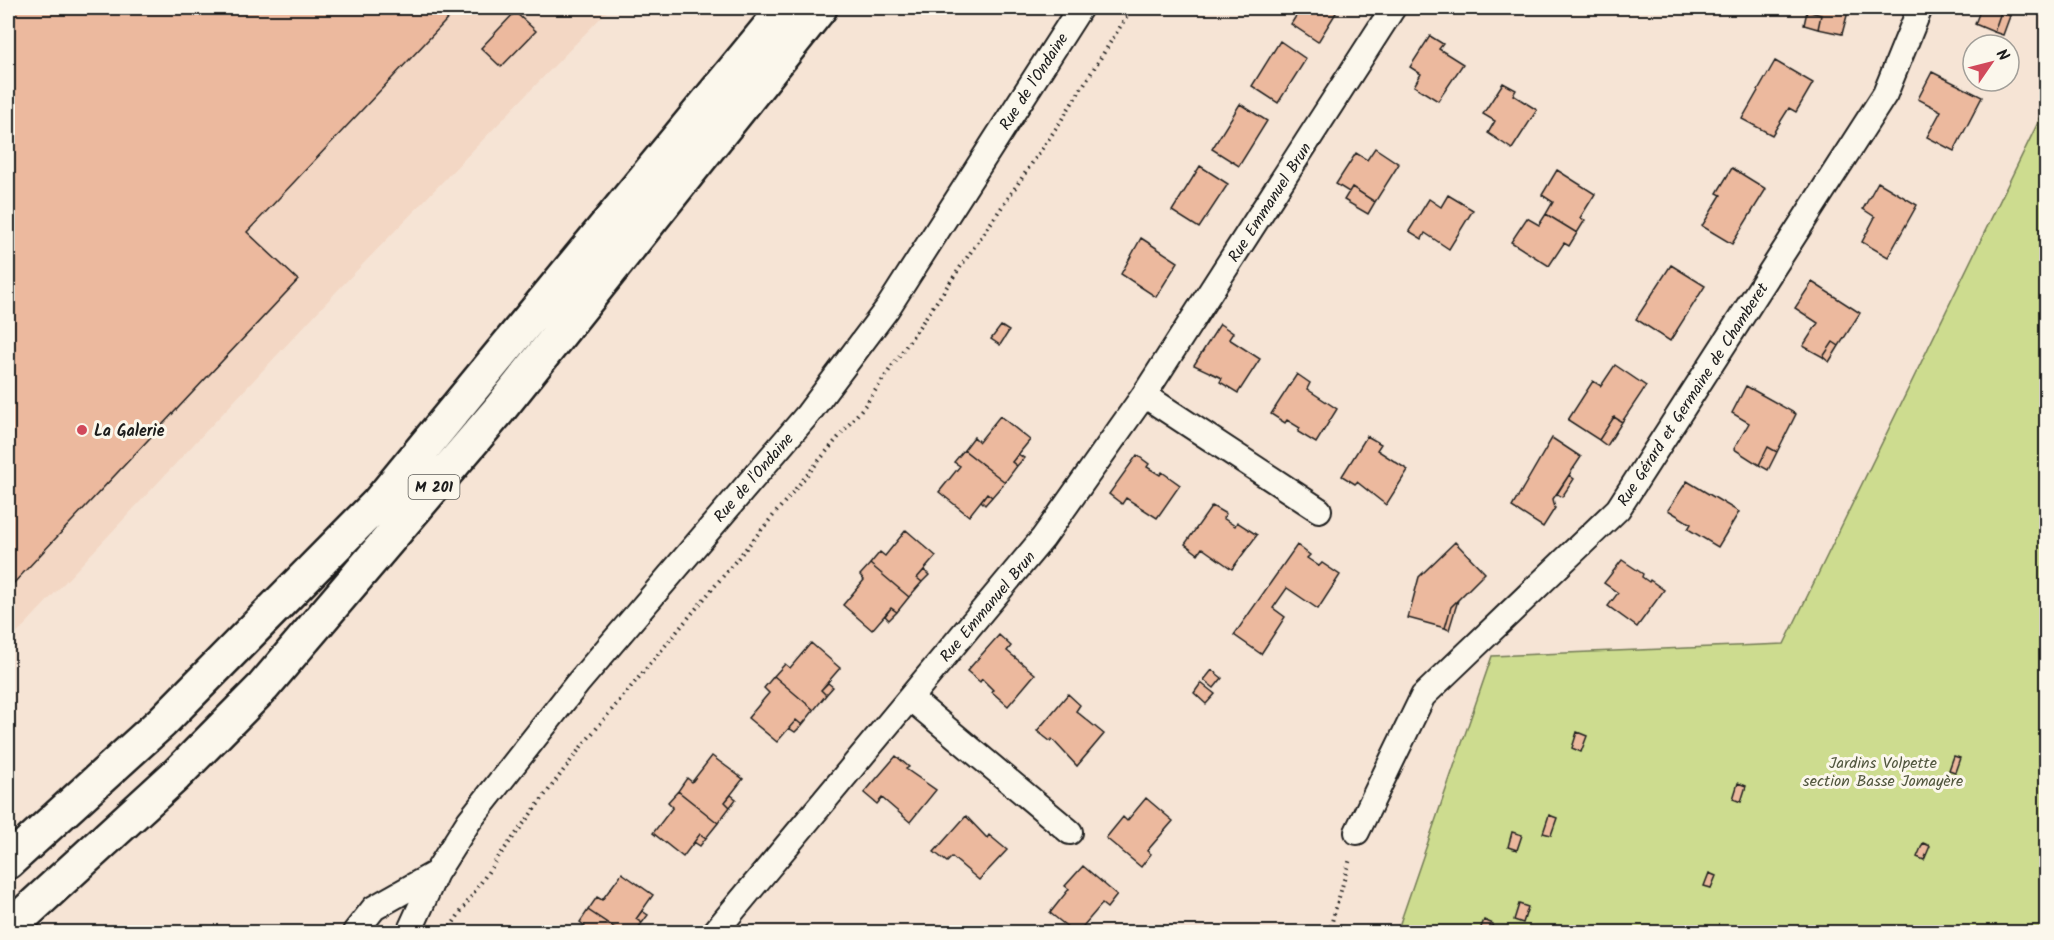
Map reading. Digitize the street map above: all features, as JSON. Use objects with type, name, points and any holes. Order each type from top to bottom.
[{"type":"highway","name":"M 201","points":[[8,862],[162,722],[378,503],[785,8]]},
{"type":"highway","name":"M 201","points":[[8,929],[176,775],[263,687],[499,410],[820,8]]},
{"type":"street","name":"Rue de l'Ondaine","points":[[409,933],[435,873],[469,821],[577,684],[808,414],[887,309],[1080,8]]},
{"type":"street","name":"Rue Emmanuel Brun","points":[[715,933],[1044,538],[1144,395],[1392,8]]},
{"type":"street","name":"Rue Gérard et Germaine de Chamberet","points":[[1357,832],[1423,696],[1617,509],[1885,94],[1920,8]]},
{"type":"street","points":[[1144,395],[1319,510]]},
{"type":"street","points":[[910,698],[1070,832]]},
{"type":"street","points":[[355,933],[374,908],[435,873]]},
{"type":"path","points":[[447,933],[497,859],[581,747],[866,404],[1057,127],[1132,8]]},
{"type":"path","points":[[1329,933],[1357,832]]},
{"type":"shaded area","name":"La Galerie","points":[[8,8],[610,8],[338,290],[8,643]]},
{"type":"green space","name":"Jardins Volpette section Basse Jomayère","points":[[2046,106],[2046,932],[1397,932],[1492,656],[1784,644]]},
{"type":"building","name":"La Galerie","points":[[8,8],[458,8],[247,232],[298,280],[12,585],[8,581]]},
{"type":"building","points":[[1301,8],[1339,8],[1318,42],[1291,24]]},
{"type":"building","points":[[1808,8],[1849,8],[1842,34],[1818,29],[1821,15],[1807,11]]},
{"type":"building","points":[[1981,8],[2014,8],[2010,16],[2001,12],[1994,32],[1975,24]]},
{"type":"building","points":[[1807,11],[1821,15],[1818,29],[1804,25]]},
{"type":"building","points":[[515,12],[536,31],[501,67],[481,48]]},
{"type":"building","points":[[2001,12],[2010,16],[2004,33],[1994,32]]},
{"type":"building","points":[[1430,36],[1443,44],[1439,49],[1463,64],[1438,101],[1414,86],[1421,74],[1410,67]]},
{"type":"building","points":[[1280,41],[1306,59],[1278,103],[1252,86]]},
{"type":"building","points":[[1775,61],[1813,83],[1796,112],[1789,108],[1772,135],[1742,119]]},
{"type":"building","points":[[1932,72],[1961,86],[1961,93],[1974,93],[1982,97],[1954,151],[1927,137],[1941,111],[1918,99]]},
{"type":"building","points":[[1503,83],[1516,90],[1513,95],[1537,110],[1512,149],[1488,133],[1495,121],[1483,114]]},
{"type":"building","points":[[1240,104],[1267,121],[1239,166],[1212,149]]},
{"type":"building","points":[[1375,148],[1399,164],[1375,202],[1352,187],[1349,192],[1336,184],[1356,153],[1367,160]]},
{"type":"building","points":[[1200,166],[1228,184],[1199,228],[1172,211]]},
{"type":"building","points":[[1732,168],[1766,189],[1732,244],[1702,226],[1721,195],[1717,193]]},
{"type":"building","points":[[1557,170],[1595,194],[1580,218],[1585,220],[1577,233],[1546,214],[1553,202],[1542,195]]},
{"type":"building","points":[[1878,182],[1917,205],[1888,257],[1862,242],[1875,217],[1863,209]]},
{"type":"building","points":[[1352,187],[1375,202],[1368,214],[1344,200]]},
{"type":"building","points":[[1448,195],[1473,210],[1449,249],[1425,233],[1422,239],[1409,231],[1429,199],[1441,207]]},
{"type":"building","points":[[1546,214],[1577,233],[1569,246],[1564,243],[1549,266],[1511,242],[1527,218],[1539,225]]},
{"type":"building","points":[[1141,238],[1178,262],[1156,297],[1121,274]]},
{"type":"building","points":[[1671,265],[1705,286],[1670,341],[1636,319]]},
{"type":"building","points":[[1812,282],[1860,313],[1839,346],[1833,342],[1823,357],[1803,346],[1818,323],[1795,308]]},
{"type":"building","points":[[1220,324],[1233,333],[1229,339],[1260,359],[1238,393],[1220,382],[1222,378],[1194,365]]},
{"type":"building","points":[[1001,326],[1009,331],[1000,345],[991,339]]},
{"type":"building","points":[[1833,342],[1839,346],[1829,362],[1823,357]]},
{"type":"building","points":[[1615,365],[1646,386],[1622,422],[1614,417],[1599,440],[1568,420],[1593,381],[1601,386]]},
{"type":"building","points":[[1297,374],[1310,383],[1307,389],[1337,409],[1316,443],[1298,432],[1300,428],[1287,420],[1285,423],[1271,414]]},
{"type":"building","points":[[1746,386],[1796,414],[1777,452],[1768,447],[1759,465],[1734,449],[1749,423],[1732,413]]},
{"type":"building","points":[[1000,416],[1030,440],[1012,462],[1017,466],[1005,482],[964,450],[974,437],[979,442]]},
{"type":"building","points":[[1614,417],[1622,422],[1607,446],[1599,440]]},
{"type":"building","points":[[1367,436],[1381,444],[1377,450],[1408,470],[1386,505],[1357,482],[1355,484],[1342,476]]},
{"type":"building","points":[[1552,438],[1581,457],[1553,499],[1555,508],[1543,527],[1512,507]]},
{"type":"building","points":[[1768,447],[1777,452],[1768,470],[1759,465]]},
{"type":"building","points":[[964,450],[1005,482],[992,497],[987,493],[969,516],[939,492],[960,466],[954,462]]},
{"type":"building","points":[[1018,454],[1024,458],[1017,466],[1012,462]]},
{"type":"building","points":[[1137,455],[1149,464],[1147,467],[1160,475],[1162,472],[1180,485],[1157,518],[1126,498],[1122,504],[1109,494]]},
{"type":"building","points":[[1569,475],[1574,479],[1562,497],[1557,494]]},
{"type":"building","points":[[1687,481],[1739,512],[1718,547],[1688,529],[1691,524],[1668,510]]},
{"type":"building","points":[[987,493],[992,497],[985,505],[981,501]]},
{"type":"building","points":[[1212,506],[1226,514],[1223,518],[1235,526],[1237,522],[1257,535],[1232,569],[1202,548],[1198,554],[1185,544]]},
{"type":"building","points":[[906,530],[936,556],[917,578],[922,582],[909,597],[870,564],[880,552],[885,556]]},
{"type":"building","points":[[1455,542],[1485,573],[1451,607],[1445,628],[1408,618],[1419,577]]},
{"type":"building","points":[[1297,545],[1310,555],[1307,558],[1319,566],[1322,563],[1340,575],[1318,609],[1287,588],[1273,608],[1285,617],[1261,654],[1234,635]]},
{"type":"building","points":[[1622,560],[1643,574],[1642,577],[1649,582],[1650,580],[1664,590],[1637,627],[1608,606],[1618,593],[1604,583]]},
{"type":"building","points":[[870,564],[909,597],[897,612],[891,608],[872,630],[843,605],[864,580],[860,575]]},
{"type":"building","points":[[924,570],[929,575],[922,582],[917,578]]},
{"type":"building","points":[[1458,600],[1449,630],[1445,628],[1451,607]]},
{"type":"building","points":[[891,608],[897,612],[889,620],[885,616]]},
{"type":"building","points":[[999,635],[1011,646],[1007,651],[1035,674],[1008,706],[992,692],[993,690],[982,679],[980,682],[967,671]]},
{"type":"building","points":[[811,643],[840,668],[821,690],[826,695],[814,710],[774,676],[785,664],[790,668]]},
{"type":"building","points":[[1212,670],[1222,678],[1214,688],[1204,680]]},
{"type":"building","points":[[774,676],[814,710],[802,725],[796,720],[777,742],[748,718],[769,693],[764,688]]},
{"type":"building","points":[[828,683],[833,687],[826,695],[821,690]]},
{"type":"building","points":[[1201,683],[1215,694],[1206,704],[1194,693]]},
{"type":"building","points":[[1068,694],[1080,705],[1076,711],[1104,734],[1077,766],[1052,739],[1050,741],[1037,731]]},
{"type":"building","points":[[796,720],[802,725],[795,732],[789,728]]},
{"type":"building","points":[[1577,732],[1587,736],[1581,752],[1572,748]]},
{"type":"building","points":[[712,756],[743,779],[725,802],[730,807],[718,823],[678,791],[687,778],[692,782]]},
{"type":"building","points":[[896,756],[909,767],[906,769],[936,790],[910,822],[882,798],[877,804],[864,793]]},
{"type":"building","points":[[1954,756],[1960,758],[1955,772],[1949,770]]},
{"type":"building","points":[[1738,783],[1746,786],[1741,802],[1733,799]]},
{"type":"building","points":[[678,791],[718,823],[706,838],[700,834],[683,857],[653,833],[673,807],[668,802]]},
{"type":"building","points":[[731,795],[736,799],[730,807],[725,802]]},
{"type":"building","points":[[1146,798],[1173,821],[1147,851],[1151,854],[1141,867],[1106,838],[1123,817],[1127,821]]},
{"type":"building","points":[[1549,815],[1557,818],[1551,835],[1543,833]]},
{"type":"building","points":[[966,816],[987,838],[989,835],[1007,850],[979,880],[952,857],[947,862],[934,852]]},
{"type":"building","points":[[1512,832],[1522,835],[1517,850],[1508,847]]},
{"type":"building","points":[[700,834],[706,838],[700,846],[694,842]]},
{"type":"building","points":[[1923,843],[1930,846],[1924,860],[1917,857]]},
{"type":"building","points":[[1083,866],[1117,895],[1107,908],[1102,904],[1078,932],[1074,932],[1050,913],[1069,889],[1065,886]]},
{"type":"building","points":[[622,873],[653,895],[636,919],[642,923],[635,932],[621,932],[588,910],[597,897],[602,900]]},
{"type":"building","points":[[1709,873],[1716,876],[1711,888],[1704,886]]},
{"type":"building","points":[[1519,904],[1528,907],[1523,923],[1514,920]]},
{"type":"building","points":[[588,910],[621,932],[580,932],[585,926],[580,922]]},
{"type":"building","points":[[642,911],[648,915],[642,923],[636,919]]},
{"type":"building","points":[[1484,920],[1493,924],[1490,932],[1479,932]]},
{"type":"place","name":"La Galerie","points":[[82,430]]}]
